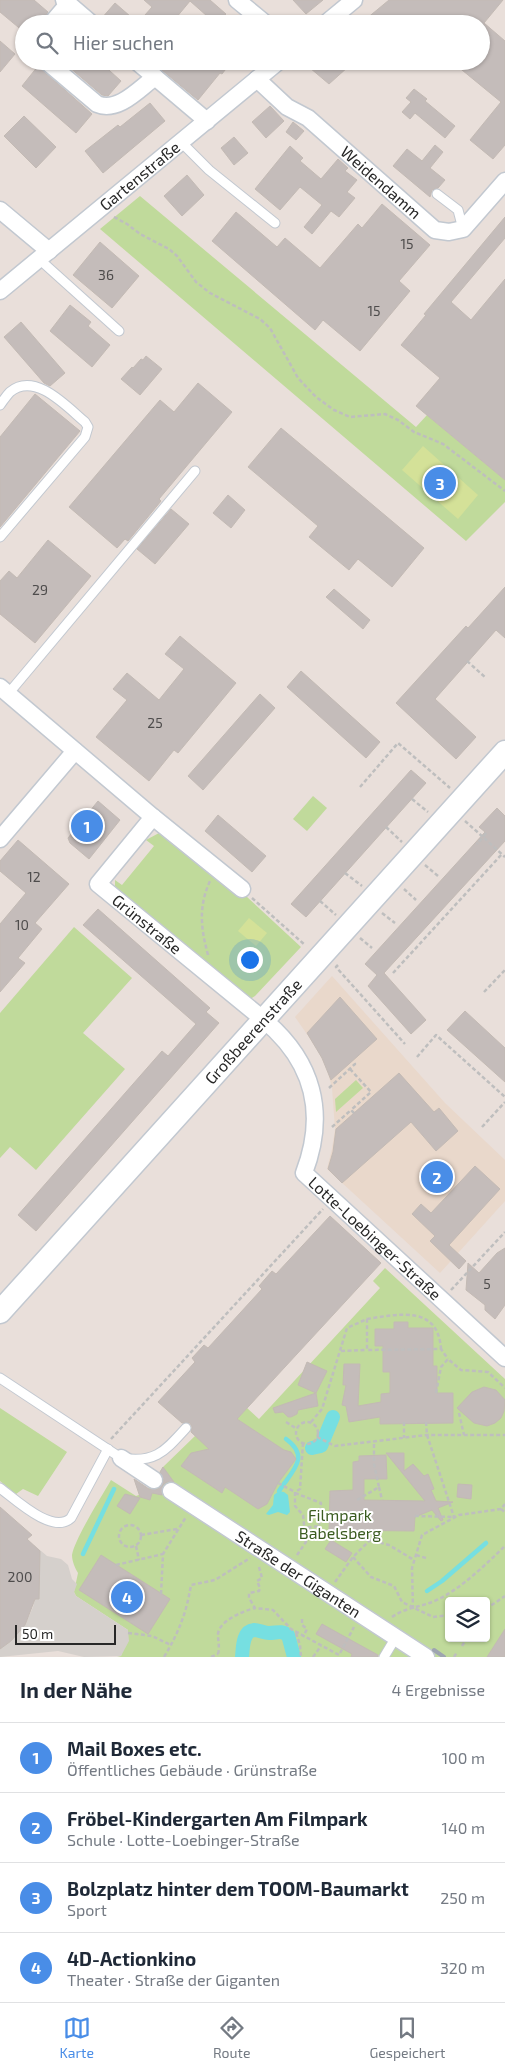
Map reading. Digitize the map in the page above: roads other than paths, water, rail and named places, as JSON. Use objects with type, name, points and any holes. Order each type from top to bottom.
[{"type":"street","points":[[237,0],[255,15]]},
{"type":"street","points":[[336,15],[354,0]]},
{"type":"street","points":[[57,15],[66,2],[81,15]]},
{"type":"street","points":[[57,70],[97,104],[104,107],[116,105],[155,77]]},
{"type":"street","points":[[147,70],[207,121]]},
{"type":"street","name":"Gartenstraße","points":[[0,291],[268,70]]},
{"type":"street","name":"Weidendamm","points":[[257,79],[287,107],[308,118],[435,230],[449,232],[463,229]]},
{"type":"street","points":[[463,229],[505,181]]},
{"type":"street","points":[[0,210],[44,255]]},
{"type":"street","points":[[4,690],[153,818],[242,889]]},
{"type":"street","points":[[0,839],[75,751]]},
{"type":"street","name":"Großbeerenstraße","points":[[0,1312],[505,752]]},
{"type":"street","name":"Grünstraße","points":[[153,818],[98,884],[264,1020]]},
{"type":"street","name":"Lotte-Loebinger-Straße","points":[[264,1020],[289,1044],[306,1074],[312,1090],[316,1124],[310,1157],[304,1173],[505,1358]]},
{"type":"street","points":[[111,1452],[154,1480]]},
{"type":"street","name":"Straße der Giganten","points":[[171,1491],[260,1551],[426,1657]]},
{"type":"lane","points":[[181,142],[209,170],[275,223]]},
{"type":"lane","points":[[437,194],[458,210],[463,229]]},
{"type":"lane","points":[[44,255],[119,331]]},
{"type":"lane","points":[[0,405],[11,392],[22,387],[34,387],[52,394],[85,422],[88,427],[85,437],[0,537]]},
{"type":"lane","points":[[4,690],[195,471]]},
{"type":"lane","points":[[0,1378],[111,1452],[143,1459],[158,1455],[165,1451],[186,1428]]},
{"type":"lane","points":[[0,1488],[49,1521],[59,1524],[67,1522],[111,1452]]},
{"type":"lane","points":[[384,1657],[396,1637]]},
{"type":"water","points":[[279,1491],[288,1495],[290,1512],[287,1515],[278,1512],[266,1514],[273,1505],[274,1495]]},
{"type":"waterway","points":[[312,1448],[321,1446],[333,1417]]},
{"type":"waterway","points":[[279,1491],[294,1471],[298,1458],[297,1452],[286,1439]]},
{"type":"waterway","points":[[83,1554],[114,1489]]},
{"type":"waterway","points":[[427,1591],[442,1581],[486,1543]]},
{"type":"waterway","points":[[242,1657],[245,1637],[250,1631],[254,1630],[267,1633],[286,1633],[294,1657]]},
{"type":"railway","points":[[434,1650],[444,1657]]},
{"type":"place","name":"Bolzplatz hinter dem TOOM-Baumarkt","points":[[440,483]]},
{"type":"place","name":"Mail Boxes etc.","points":[[87,826]]},
{"type":"place","name":"Fröbel-Kindergarten Am Filmpark","points":[[437,1177]]},
{"type":"place","name":"4D-Actionkino","points":[[127,1597]]},
{"type":"park label","name":"Filmpark Babelsberg","points":[[340,1524]]}]
